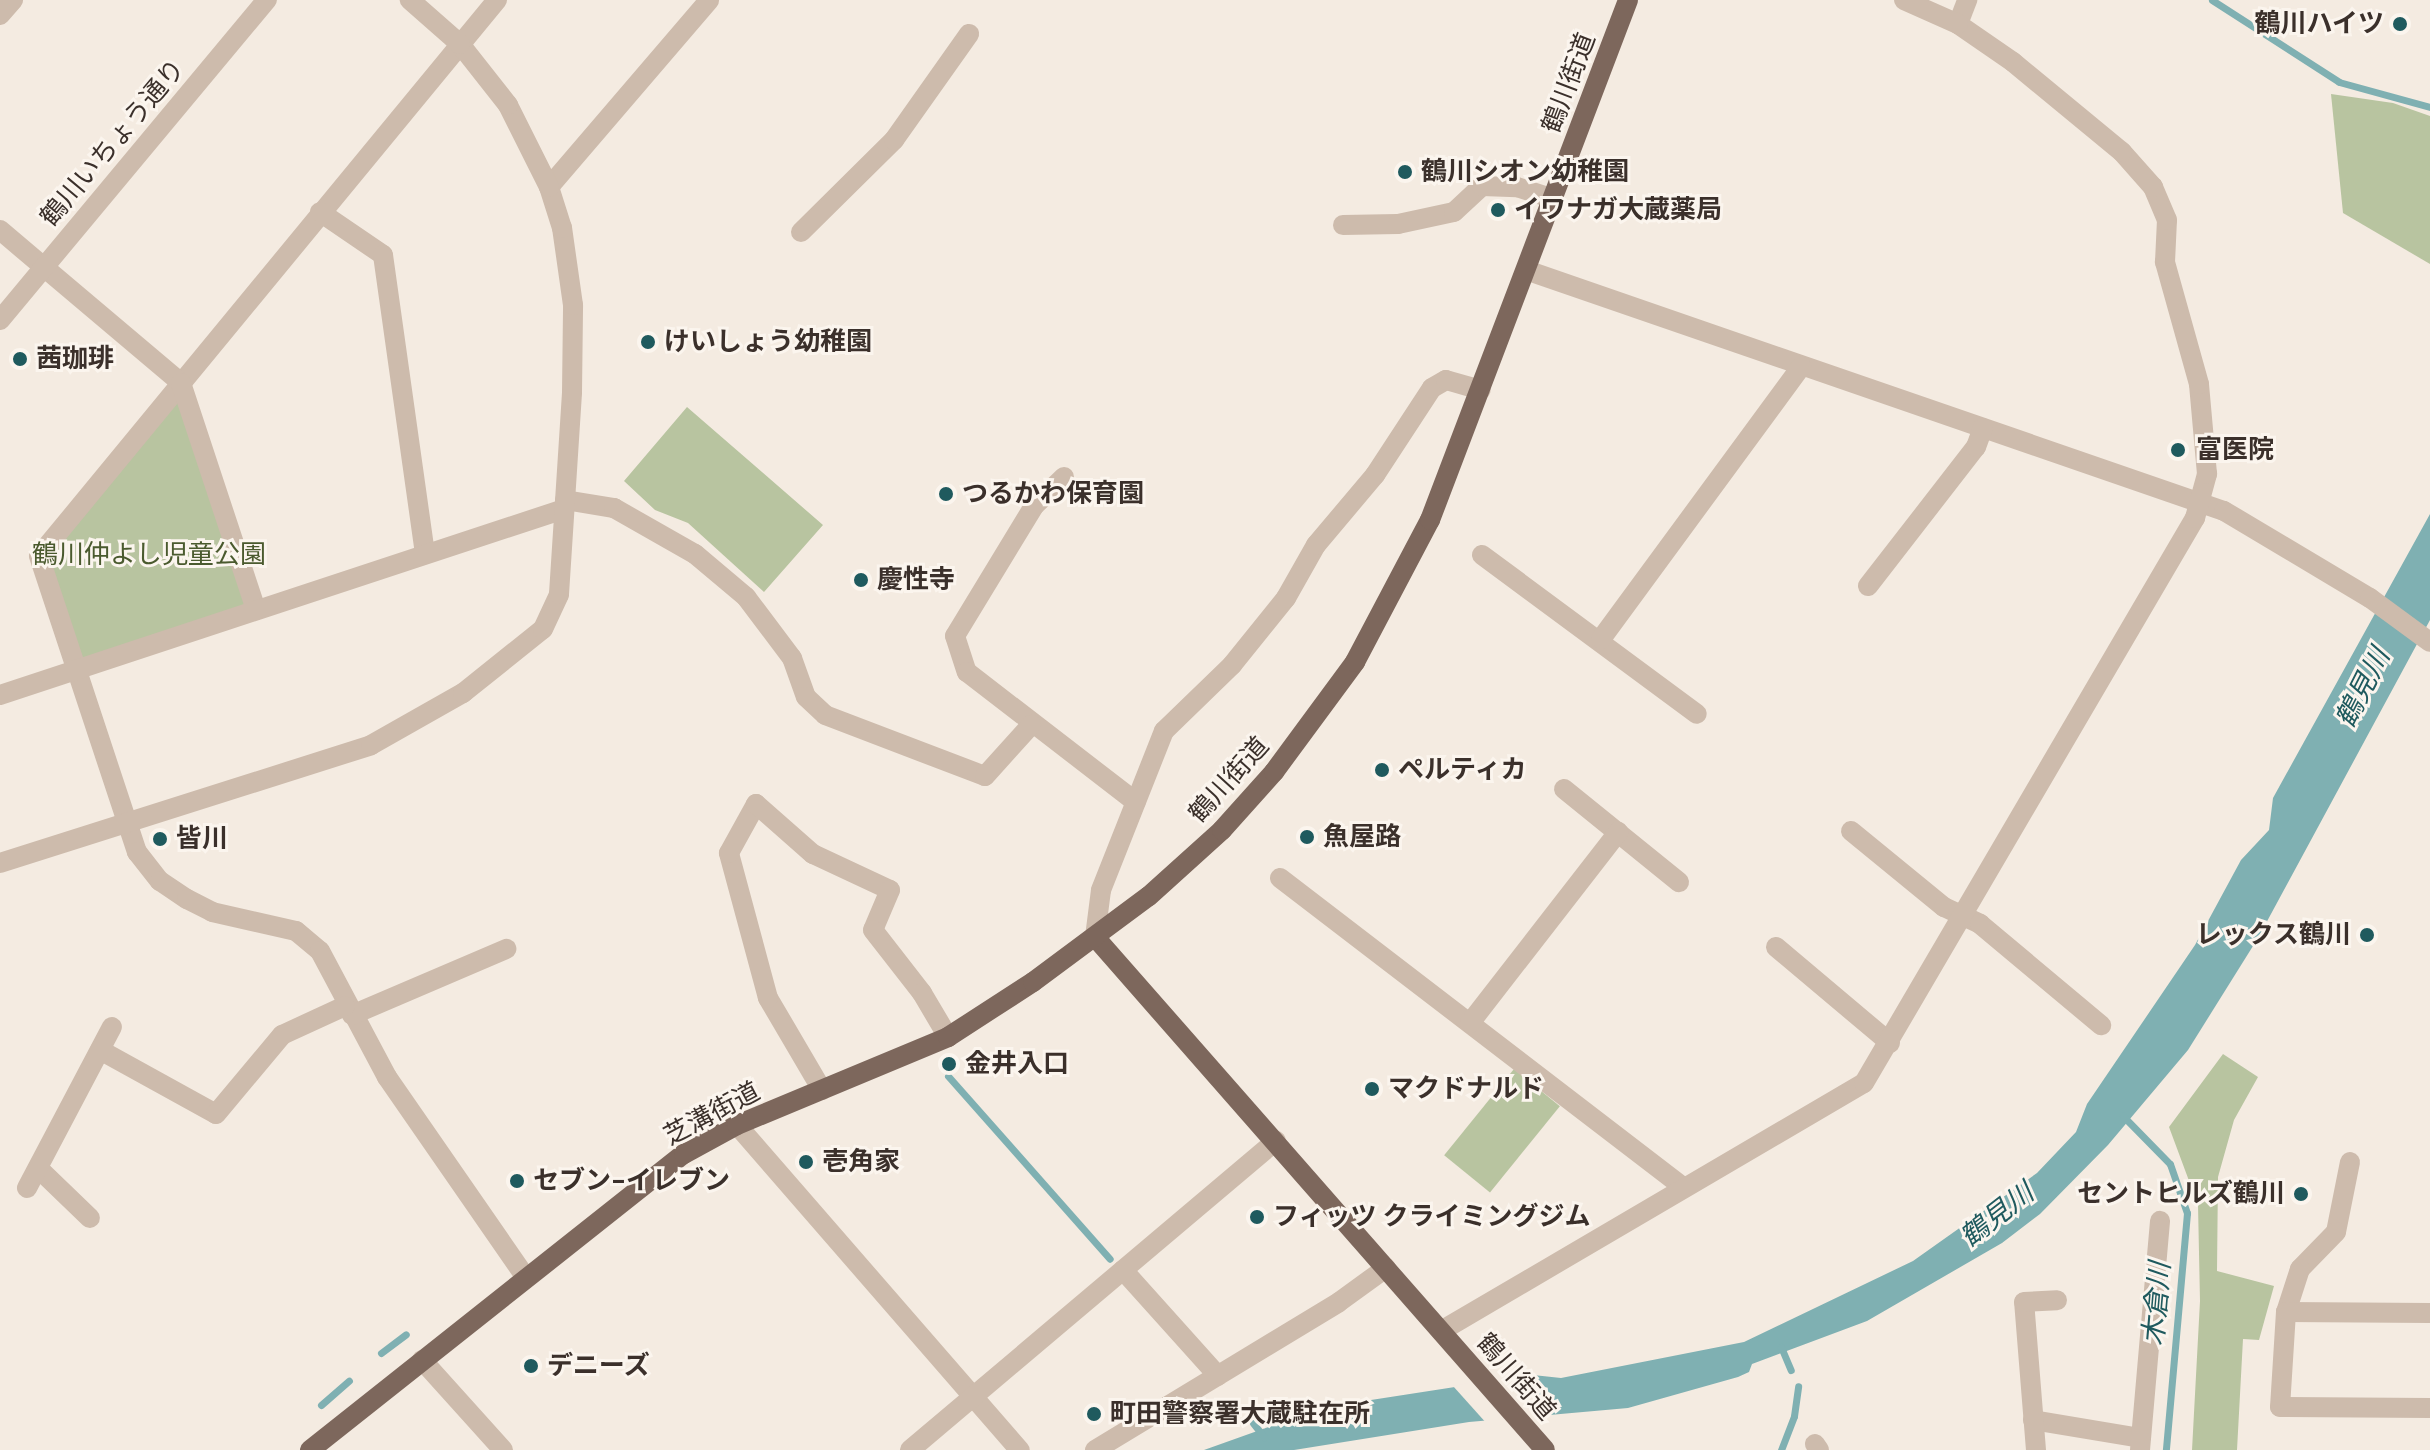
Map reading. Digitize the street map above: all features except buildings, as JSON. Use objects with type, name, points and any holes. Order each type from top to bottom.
[{"type":"main road","name":"鶴川街道","points":[[1545,1450],[1095,937],[1222,830],[1325,706],[1404,575],[1481,390],[1628,0]]},
{"type":"main road","name":"芝溝街道","points":[[310,1450],[684,1154],[737,1125],[948,1037],[1095,937]]},
{"type":"street","points":[[0,15],[13,0]]},
{"type":"street","name":"鶴川いちょう通り","points":[[0,320],[267,0]]},
{"type":"street","points":[[0,863],[371,745],[463,693],[543,629],[559,594],[564,504],[573,305],[562,228],[549,187],[508,105],[460,44],[410,0]]},
{"type":"street","points":[[497,0],[39,556],[74,671],[137,852],[160,881],[212,912],[296,931],[320,951],[387,1077],[526,1278]]},
{"type":"street","points":[[549,187],[709,0]]},
{"type":"street","points":[[1441,1331],[1864,1083],[1965,916],[2200,502],[2207,474],[2199,384],[2165,262],[2167,220],[2153,187],[2122,152],[1958,24],[1904,0]]},
{"type":"street","points":[[1958,24],[1967,0]]},
{"type":"street","points":[[801,232],[894,140],[969,34]]},
{"type":"street","points":[[1343,225],[1398,224],[1454,212],[1482,186],[1517,187],[1553,199]]},
{"type":"street","points":[[320,212],[383,255],[425,553]]},
{"type":"street","points":[[0,230],[181,383],[256,610]]},
{"type":"street","points":[[1526,270],[2200,502],[2244,520],[2370,598],[2429,642]]},
{"type":"street","points":[[1601,639],[1801,367]]},
{"type":"street","points":[[1095,937],[1101,890],[1164,731],[1232,665],[1286,598],[1316,545],[1375,475],[1432,388],[1446,380],[1481,390]]},
{"type":"street","points":[[1868,586],[1976,447],[1983,428]]},
{"type":"street","points":[[1064,477],[1034,506],[955,636],[967,672],[1031,725],[1136,802]]},
{"type":"street","points":[[0,695],[564,504],[614,508],[695,554],[746,597],[792,658],[806,697],[825,715],[985,776],[1031,725]]},
{"type":"street","points":[[1482,555],[1601,639],[1697,714]]},
{"type":"street","points":[[1564,789],[1679,882]]},
{"type":"street","points":[[822,1090],[768,998],[729,853],[756,804],[813,854],[890,890],[873,930],[922,993],[948,1037]]},
{"type":"street","points":[[1851,831],[1944,907],[1965,916],[2101,1025]]},
{"type":"street","points":[[1470,1023],[1618,832]]},
{"type":"street","points":[[1280,878],[1683,1187]]},
{"type":"street","points":[[1776,947],[1890,1043]]},
{"type":"street","points":[[100,1050],[216,1114],[282,1035],[506,949]]},
{"type":"street","points":[[27,1188],[112,1027]]},
{"type":"street","points":[[737,1125],[1020,1450]]},
{"type":"street","points":[[910,1450],[1276,1141]]},
{"type":"street","points":[[2350,1162],[2336,1232],[2300,1269],[2286,1312],[2280,1407],[2430,1408]]},
{"type":"street","points":[[38,1168],[90,1218]]},
{"type":"street","points":[[2033,1420],[2140,1444],[2160,1221]]},
{"type":"street","points":[[1095,1450],[1218,1376],[1386,1268]]},
{"type":"street","points":[[1123,1270],[1218,1376]]},
{"type":"street","points":[[2036,1450],[2024,1302],[2057,1300]]},
{"type":"street","points":[[2286,1312],[2430,1313]]},
{"type":"street","points":[[422,1360],[503,1450]]},
{"type":"green space","points":[[2331,94],[2393,103],[2430,116],[2430,264],[2343,213]]},
{"type":"green space","name":"鶴川仲よし児童公園","points":[[181,383],[256,610],[74,671],[39,556]]},
{"type":"green space","points":[[687,407],[823,525],[764,592],[688,523],[655,510],[624,481]]},
{"type":"green space","points":[[2223,1054],[2258,1077],[2234,1120],[2218,1177],[2217,1271],[2274,1286],[2259,1340],[2243,1339],[2237,1450],[2192,1450],[2200,1301],[2198,1205],[2169,1127]]},
{"type":"green space","points":[[1514,1069],[1560,1106],[1490,1192],[1444,1155]]},
{"type":"water","name":"鶴見川","points":[[2430,514],[2430,620],[2258,938],[2188,1050],[2108,1145],[2040,1214],[2002,1243],[1867,1321],[1752,1364],[1749,1372],[1738,1377],[1628,1408],[1469,1422],[1294,1450],[1204,1450],[1299,1416],[1371,1400],[1533,1375],[1561,1378],[1744,1342],[1913,1261],[2037,1173],[2076,1132],[2087,1104],[2195,945],[2241,860],[2269,830],[2273,798]]},
{"type":"pier","points":[[1516,1374],[1556,1421],[1488,1425],[1453,1386]]},
{"type":"waterway","points":[[2212,0],[2339,82],[2430,107]]},
{"type":"waterway","points":[[948,1076],[1110,1259]]},
{"type":"waterway","name":"木倉川","points":[[2123,1116],[2170,1164],[2187,1213],[2166,1450]]},
{"type":"waterway","points":[[381,1353],[406,1334]]},
{"type":"waterway","points":[[1781,1347],[1791,1370]]},
{"type":"waterway","points":[[321,1405],[349,1381]]},
{"type":"waterway","points":[[1781,1450],[1794,1416],[1798,1386]]},
{"type":"waterway","points":[[1253,1423],[1264,1437]]},
{"type":"place","name":"鶴川ハイツ","points":[[2400,24]]},
{"type":"place","name":"鶴川シオン幼稚園","points":[[1405,172]]},
{"type":"place","name":"イワナガ大蔵薬局","points":[[1498,210]]},
{"type":"place","name":"けいしょう幼稚園","points":[[648,342]]},
{"type":"place","name":"茜珈琲","points":[[20,359]]},
{"type":"place","name":"富医院","points":[[2178,450]]},
{"type":"place","name":"つるかわ保育園","points":[[946,494]]},
{"type":"place","name":"慶性寺","points":[[861,580]]},
{"type":"place","name":"ペルティカ","points":[[1382,770]]},
{"type":"place","name":"魚屋路","points":[[1307,837]]},
{"type":"place","name":"皆川","points":[[160,839]]},
{"type":"place","name":"レックス鶴川","points":[[2367,935]]},
{"type":"place","name":"金井入口","points":[[949,1064]]},
{"type":"place","name":"マクドナルド","points":[[1372,1089]]},
{"type":"place","name":"壱角家","points":[[806,1162]]},
{"type":"place","name":"セブン-イレブン","points":[[517,1181]]},
{"type":"place","name":"セントヒルズ鶴川","points":[[2301,1194]]},
{"type":"place","name":"フィッツ クライミングジム","points":[[1257,1217]]},
{"type":"place","name":"デニーズ","points":[[531,1366]]},
{"type":"place","name":"町田警察署大蔵駐在所","points":[[1094,1414]]}]
